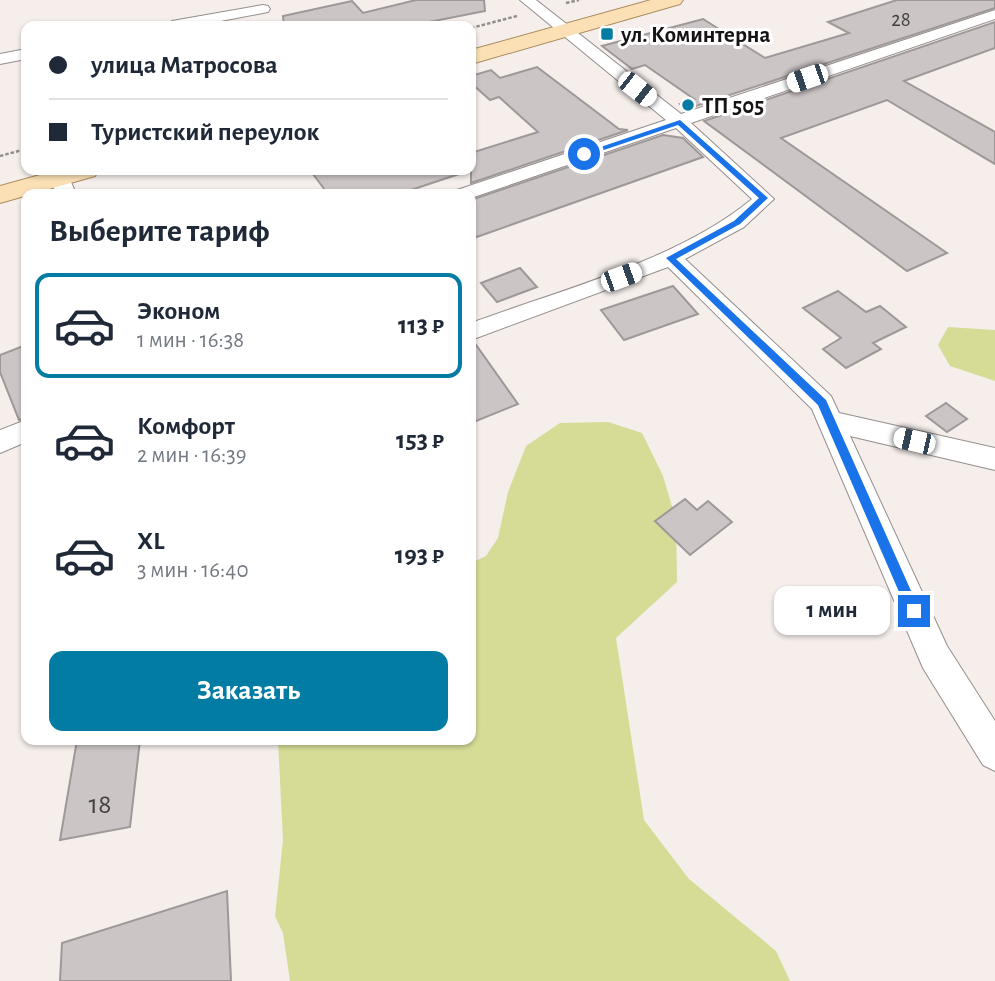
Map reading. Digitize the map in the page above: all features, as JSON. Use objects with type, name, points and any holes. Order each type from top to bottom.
[{"type":"main road","points":[[476,55],[610,0]]},
{"type":"main road","points":[[476,36],[673,0]]},
{"type":"main road","points":[[24,189],[61,180]]},
{"type":"main road","points":[[0,195],[21,190]]},
{"type":"street","points":[[476,329],[671,258],[737,222],[764,198],[680,122],[555,23],[526,7]]},
{"type":"street","points":[[199,21],[263,9]]},
{"type":"street","points":[[476,190],[992,18]]},
{"type":"street","points":[[0,59],[21,55]]},
{"type":"street","points":[[671,258],[822,403],[934,657],[995,753]]},
{"type":"street","points":[[830,421],[995,459]]},
{"type":"street","points":[[0,442],[21,432]]},
{"type":"path","points":[[566,3],[579,0]]},
{"type":"path","points":[[476,26],[526,7]]},
{"type":"path","points":[[0,156],[21,150]]},
{"type":"green space","points":[[948,327],[995,330],[995,381],[950,366],[938,345]]},
{"type":"green space","points":[[608,422],[642,433],[663,476],[676,520],[677,582],[616,638],[644,820],[689,879],[776,951],[790,981],[290,981],[283,933],[275,916],[283,840],[278,745],[476,745],[476,561],[486,556],[498,538],[508,492],[526,446],[560,423]]},
{"type":"building","points":[[416,0],[484,0],[485,11],[434,21],[284,21],[283,16],[352,1],[363,13]]},
{"type":"building","points":[[897,0],[995,0],[995,8],[687,109],[680,104],[694,99],[645,65],[632,69],[602,46],[703,19],[765,58],[849,33],[828,22]]},
{"type":"building","points":[[995,22],[995,48],[904,81],[995,132],[995,164],[887,100],[781,138],[947,253],[907,271],[704,121]]},
{"type":"building","points":[[537,67],[619,129],[628,130],[471,183],[471,175],[476,175],[476,151],[538,132],[499,97],[490,100],[476,87],[476,74],[491,70],[500,78]]},
{"type":"building","points":[[663,135],[683,138],[703,157],[476,237],[476,198]]},
{"type":"building","points":[[314,175],[456,175],[414,189],[324,189]]},
{"type":"building","points":[[520,268],[537,287],[497,302],[481,283]]},
{"type":"building","points":[[673,286],[698,314],[624,340],[601,310]]},
{"type":"building","points":[[838,291],[866,312],[880,306],[906,327],[873,343],[881,349],[846,368],[823,349],[841,338],[803,308]]},
{"type":"building","points":[[476,345],[518,404],[476,421]]},
{"type":"building","points":[[21,347],[21,419],[0,372],[0,355]]},
{"type":"building","points":[[946,403],[967,419],[947,432],[926,416]]},
{"type":"building","points":[[685,499],[697,510],[708,501],[732,522],[690,555],[655,521]]},
{"type":"building","points":[[76,745],[139,745],[130,827],[60,840]]},
{"type":"building","points":[[227,891],[231,981],[60,981],[62,943]]},
{"type":"place","name":"ул. Коминтерна","points":[[607,34]]},
{"type":"place","name":"ТП 505","points":[[688,105]]},
{"type":"route","points":[[584,154],[680,122],[764,198],[737,222],[671,258],[822,403],[914,611]]}]
